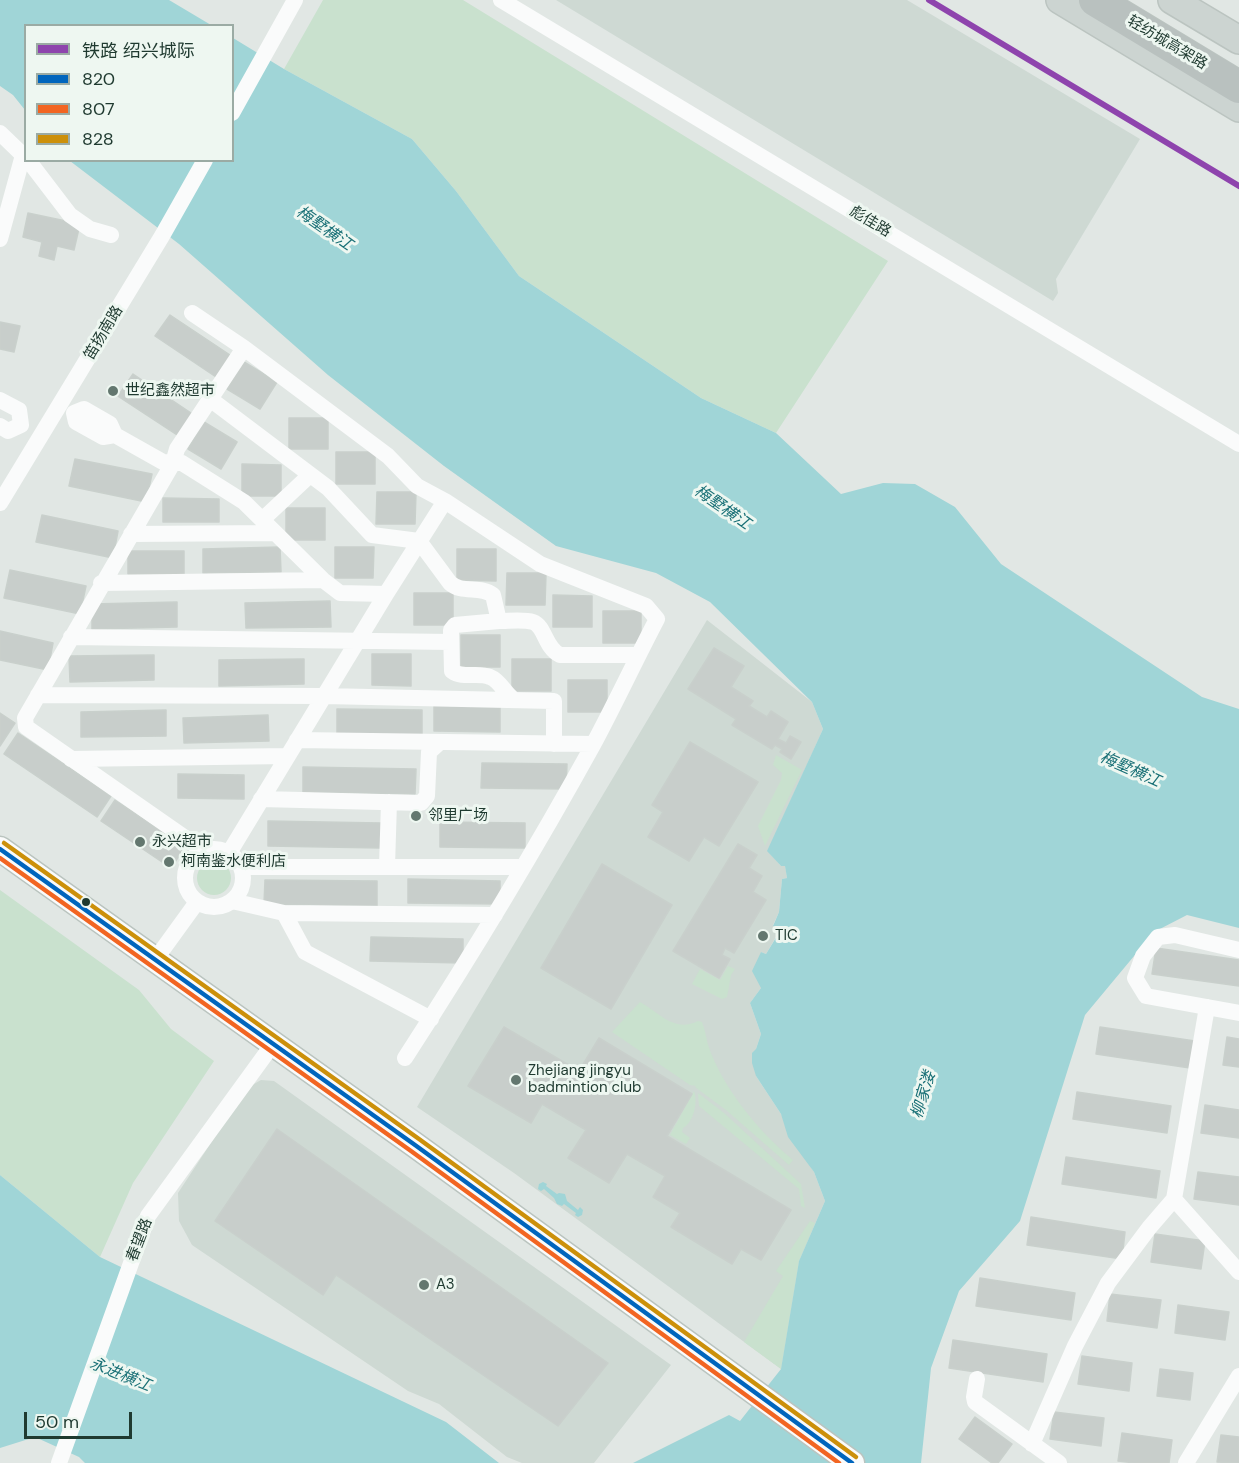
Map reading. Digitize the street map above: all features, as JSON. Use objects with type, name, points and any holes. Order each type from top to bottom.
[{"type":"highway","name":"轻纺城高架路","points":[[1095,0],[1239,87]]},
{"type":"highway","name":"轻纺城高架路","points":[[1136,0],[1239,61]]},
{"type":"main road","points":[[1060,0],[1239,108]]},
{"type":"main road","points":[[1172,0],[1239,40]]},
{"type":"main road","points":[[0,849],[415,1145],[852,1463]]},
{"type":"street","points":[[234,110],[295,0]]},
{"type":"street","name":"彪佳路","points":[[501,0],[1239,444]]},
{"type":"street","points":[[0,133],[24,157]]},
{"type":"street","points":[[1,233],[5,207],[24,160]]},
{"type":"street","points":[[28,162],[70,215],[90,229],[111,235]]},
{"type":"street","name":"笛扬南路","points":[[0,503],[41,436],[67,409],[204,162]]},
{"type":"street","points":[[192,313],[244,348],[388,456],[417,486],[445,501],[540,564],[646,606],[657,619],[593,744],[523,867],[405,1058]]},
{"type":"street","points":[[204,851],[26,727],[25,718],[173,463],[177,449],[244,348]]},
{"type":"street","points":[[210,399],[328,488],[372,535],[420,541],[456,588],[486,590],[493,595],[499,621]]},
{"type":"street","points":[[0,400],[20,410],[21,425]]},
{"type":"street","points":[[67,409],[76,422],[103,437],[115,435],[163,462],[182,463],[244,502],[322,580],[340,593],[386,594]]},
{"type":"street","points":[[0,426],[8,431],[21,425]]},
{"type":"street","points":[[21,425],[41,436]]},
{"type":"street","points":[[262,520],[310,475]]},
{"type":"street","points":[[229,853],[358,639],[445,501]]},
{"type":"street","points":[[130,534],[275,533]]},
{"type":"street","points":[[101,584],[322,580]]},
{"type":"street","points":[[515,700],[496,680],[488,676],[458,675],[452,671],[451,630],[455,625],[499,621],[533,622],[539,626],[552,651],[560,654],[638,656]]},
{"type":"street","points":[[71,637],[451,642]]},
{"type":"street","points":[[38,695],[324,696],[554,701],[554,744]]},
{"type":"street","points":[[297,740],[593,744]]},
{"type":"street","points":[[261,800],[421,803],[427,796],[429,752],[440,742]]},
{"type":"street","points":[[71,759],[287,756]]},
{"type":"street","points":[[387,866],[389,802]]},
{"type":"street","points":[[221,850],[229,853],[241,867],[243,876],[242,885],[232,901],[215,908],[197,902],[186,888],[186,870],[196,855],[204,851],[221,850]]},
{"type":"street","points":[[241,867],[523,867]]},
{"type":"street","points":[[232,901],[284,914],[495,915]]},
{"type":"street","points":[[155,960],[197,902]]},
{"type":"street","points":[[284,914],[305,952],[430,1019]]},
{"type":"street","points":[[1239,950],[1175,935],[1158,937],[1143,956],[1135,978],[1146,996],[1239,1013]]},
{"type":"street","points":[[1032,1444],[1075,1346],[1108,1283],[1174,1198],[1208,1007]]},
{"type":"street","name":"春望路","points":[[59,1463],[148,1216],[273,1044]]},
{"type":"street","points":[[1174,1198],[1239,1272]]},
{"type":"street","points":[[1186,1463],[1239,1376]]},
{"type":"street","points":[[977,1379],[975,1402],[1059,1463]]},
{"type":"shaded area","points":[[556,0],[907,0],[1140,139],[1056,279],[1058,293],[1053,301]]},
{"type":"shaded area","points":[[707,620],[812,702],[823,729],[768,851],[781,866],[785,865],[787,878],[782,879],[779,912],[773,925],[780,930],[766,954],[761,952],[761,988],[750,1003],[761,1034],[756,1049],[756,1076],[814,1172],[825,1201],[799,1261],[781,1369],[514,1173],[417,1107]]},
{"type":"shaded area","points":[[261,1080],[274,1081],[671,1365],[594,1463],[522,1463],[507,1457],[439,1404],[408,1391],[192,1245],[179,1221],[178,1193],[247,1088]]},
{"type":"green space","points":[[323,0],[463,0],[888,261],[776,433],[701,398],[519,276],[456,191],[412,139],[284,69]]},
{"type":"green space","points":[[776,755],[802,770],[765,846],[758,826],[781,780],[782,773],[773,765]]},
{"type":"green space","points":[[214,861],[226,866],[231,878],[226,890],[214,895],[202,890],[197,878],[202,866]]},
{"type":"green space","points":[[0,890],[139,990],[171,1029],[214,1061],[133,1183],[100,1257],[0,1175]]},
{"type":"green space","points":[[728,966],[735,969],[731,975],[727,997],[722,999],[692,984],[700,969],[720,980]]},
{"type":"green space","points":[[640,1002],[674,1023],[682,1025],[702,1022],[708,1045],[722,1077],[743,1108],[767,1136],[793,1160],[789,1165],[696,1086],[690,1085],[612,1032]]},
{"type":"green space","points":[[694,1091],[696,1101],[694,1111],[682,1132],[690,1138],[686,1144],[670,1135]]},
{"type":"green space","points":[[698,1093],[724,1113],[801,1184],[805,1208],[801,1206],[799,1189],[699,1106]]},
{"type":"green space","points":[[810,1221],[815,1223],[799,1261],[781,1369],[744,1342],[783,1276],[776,1271]]},
{"type":"water","points":[[0,0],[169,0],[209,24],[24,24],[24,109],[13,95],[0,86]]},
{"type":"water","points":[[234,39],[284,69],[412,139],[456,191],[519,276],[701,398],[776,433],[841,494],[883,483],[915,484],[955,507],[1001,564],[1202,697],[1239,709],[1239,928],[1187,915],[1154,932],[1085,1015],[1020,1221],[959,1291],[931,1368],[921,1463],[633,1463],[729,1415],[740,1421],[781,1369],[799,1261],[825,1201],[814,1172],[788,1137],[781,1114],[756,1076],[752,1053],[756,1049],[761,1034],[750,1003],[761,988],[752,971],[761,952],[766,954],[780,931],[773,926],[779,912],[782,879],[787,878],[785,866],[781,866],[767,851],[823,729],[812,702],[710,602],[656,573],[556,546],[444,466],[328,375],[179,244],[71,162],[234,162]]},
{"type":"water","name":"永进横江","points":[[0,1175],[100,1257],[446,1422],[499,1463],[85,1463],[79,1457],[35,1437],[0,1448]]},
{"type":"water","points":[[543,1182],[557,1194],[565,1194],[567,1201],[578,1210],[580,1207],[583,1210],[582,1215],[578,1217],[564,1204],[562,1206],[557,1204],[544,1189],[541,1191],[538,1189],[539,1184]]},
{"type":"building","points":[[28,213],[80,224],[74,250],[57,246],[54,260],[39,256],[42,242],[23,237]]},
{"type":"building","points":[[170,315],[230,355],[216,377],[155,336]]},
{"type":"building","points":[[0,322],[20,326],[14,352],[0,349]]},
{"type":"building","points":[[244,362],[277,382],[260,409],[227,389]]},
{"type":"building","points":[[133,374],[194,415],[179,436],[118,396]]},
{"type":"building","points":[[289,418],[328,418],[328,449],[289,449]]},
{"type":"building","points":[[204,422],[237,442],[221,469],[188,449]]},
{"type":"building","points":[[336,452],[375,452],[375,484],[336,484]]},
{"type":"building","points":[[75,459],[152,474],[146,502],[69,486]]},
{"type":"building","points":[[242,464],[281,465],[281,496],[242,496]]},
{"type":"building","points":[[377,492],[416,492],[415,524],[376,524]]},
{"type":"building","points":[[163,498],[219,499],[219,522],[163,522]]},
{"type":"building","points":[[286,508],[325,508],[325,540],[286,540]]},
{"type":"building","points":[[42,515],[118,531],[113,558],[36,542]]},
{"type":"building","points":[[280,547],[281,572],[203,573],[203,549]]},
{"type":"building","points":[[335,547],[374,547],[373,578],[335,578]]},
{"type":"building","points":[[457,549],[496,549],[496,581],[457,580]]},
{"type":"building","points":[[128,551],[184,551],[184,574],[128,574]]},
{"type":"building","points":[[10,570],[86,586],[80,614],[4,598]]},
{"type":"building","points":[[507,573],[546,573],[545,605],[506,605]]},
{"type":"building","points":[[414,593],[453,593],[453,625],[414,625]]},
{"type":"building","points":[[553,595],[592,596],[592,627],[553,627]]},
{"type":"building","points":[[330,601],[331,627],[246,628],[245,603]]},
{"type":"building","points":[[177,602],[177,627],[92,629],[92,604]]},
{"type":"building","points":[[603,611],[641,611],[641,643],[603,643]]},
{"type":"building","points":[[0,631],[53,643],[48,670],[0,660]]},
{"type":"building","points":[[461,635],[500,635],[500,667],[461,667]]},
{"type":"building","points":[[714,648],[744,666],[731,687],[753,701],[749,706],[767,717],[771,711],[788,722],[778,739],[786,743],[790,736],[801,742],[791,759],[780,752],[782,749],[775,745],[772,749],[732,725],[736,719],[688,689]]},
{"type":"building","points":[[372,654],[411,654],[411,686],[372,685]]},
{"type":"building","points":[[154,655],[154,680],[70,682],[69,656]]},
{"type":"building","points":[[304,659],[304,684],[219,686],[219,660]]},
{"type":"building","points":[[512,659],[551,659],[551,691],[512,691]]},
{"type":"building","points":[[568,680],[607,680],[607,712],[568,712]]},
{"type":"building","points":[[434,706],[500,707],[500,732],[434,731]]},
{"type":"building","points":[[337,709],[422,710],[422,735],[337,734]]},
{"type":"building","points":[[166,710],[166,736],[81,737],[81,712]]},
{"type":"building","points":[[0,713],[15,723],[0,746]]},
{"type":"building","points":[[268,715],[269,741],[184,743],[183,718]]},
{"type":"building","points":[[18,733],[111,796],[97,817],[4,754]]},
{"type":"building","points":[[690,742],[758,782],[719,846],[704,837],[689,861],[648,837],[663,812],[652,805]]},
{"type":"building","points":[[482,763],[567,764],[566,789],[481,788]]},
{"type":"building","points":[[303,767],[416,769],[415,794],[303,792]]},
{"type":"building","points":[[178,774],[244,775],[244,799],[178,798]]},
{"type":"building","points":[[115,800],[185,847],[171,868],[101,821]]},
{"type":"building","points":[[268,821],[381,823],[381,848],[268,846]]},
{"type":"building","points":[[440,822],[525,823],[525,848],[440,847]]},
{"type":"building","points":[[738,844],[757,855],[749,868],[762,876],[753,892],[766,900],[734,953],[725,948],[722,955],[730,959],[719,978],[673,951]]},
{"type":"building","points":[[602,864],[672,905],[611,1009],[541,968]]},
{"type":"building","points":[[408,879],[500,881],[500,904],[408,903]]},
{"type":"building","points":[[265,880],[377,881],[377,906],[264,904]]},
{"type":"building","points":[[371,937],[463,939],[463,963],[370,961]]},
{"type":"building","points":[[1156,948],[1239,960],[1239,986],[1152,974]]},
{"type":"building","points":[[504,1027],[579,1071],[599,1038],[692,1094],[667,1136],[791,1210],[761,1260],[741,1249],[732,1264],[671,1227],[680,1213],[653,1197],[665,1176],[627,1154],[609,1183],[568,1158],[586,1130],[542,1104],[531,1123],[468,1086]]},
{"type":"building","points":[[1100,1027],[1195,1041],[1190,1068],[1096,1054]]},
{"type":"building","points":[[1227,1037],[1239,1039],[1239,1067],[1223,1065]]},
{"type":"building","points":[[1077,1092],[1171,1106],[1167,1133],[1073,1119]]},
{"type":"building","points":[[1205,1105],[1239,1110],[1239,1138],[1201,1133]]},
{"type":"building","name":"A3","points":[[277,1129],[608,1363],[558,1426],[336,1275],[323,1295],[215,1221]]},
{"type":"building","points":[[1066,1157],[1160,1171],[1156,1198],[1062,1184]]},
{"type":"building","points":[[1198,1172],[1239,1177],[1239,1205],[1194,1199]]},
{"type":"building","points":[[1031,1217],[1125,1232],[1122,1259],[1027,1245]]},
{"type":"building","points":[[1155,1234],[1205,1241],[1201,1269],[1151,1262]]},
{"type":"building","points":[[980,1278],[1075,1293],[1071,1320],[976,1306]]},
{"type":"building","points":[[1110,1294],[1161,1300],[1157,1328],[1107,1321]]},
{"type":"building","points":[[1178,1305],[1229,1312],[1225,1340],[1175,1333]]},
{"type":"building","points":[[953,1340],[1047,1354],[1043,1382],[949,1368]]},
{"type":"building","points":[[1082,1356],[1132,1363],[1129,1391],[1078,1384]]},
{"type":"building","points":[[1160,1369],[1193,1373],[1190,1400],[1157,1396]]},
{"type":"building","points":[[1054,1412],[1104,1418],[1101,1446],[1050,1439]]},
{"type":"building","points":[[975,1417],[1012,1444],[998,1463],[992,1463],[959,1439]]},
{"type":"building","points":[[1122,1433],[1172,1440],[1169,1463],[1118,1461]]},
{"type":"building","points":[[1221,1435],[1239,1437],[1239,1463],[1217,1462]]},
{"type":"rail line","name":"绍兴城际","points":[[929,0],[1239,186]]},
{"type":"transit line","name":"828","points":[[4,843],[419,1139],[856,1457]]},
{"type":"transit line","name":"820","points":[[0,849],[415,1145],[852,1463]]},
{"type":"transit line","name":"807","points":[[0,858],[411,1151],[839,1463]]},
{"type":"place","name":"世纪鑫然超市","points":[[113,391]]},
{"type":"place","name":"邻里广场","points":[[416,816]]},
{"type":"place","name":"永兴超市","points":[[140,842]]},
{"type":"place","name":"柯南鉴水便利店","points":[[169,862]]},
{"type":"place","name":"TIC","points":[[763,936]]},
{"type":"place","name":"Zhejiang jingyu badmintion club","points":[[516,1080]]},
{"type":"place","name":"A3","points":[[424,1285]]},
{"type":"water label","name":"梅墅横江","points":[[324,229]]},
{"type":"water label","name":"梅墅横江","points":[[722,508]]},
{"type":"water label","name":"梅墅横江","points":[[1130,770]]},
{"type":"water label","name":"柳家溇","points":[[924,1095]]}]
